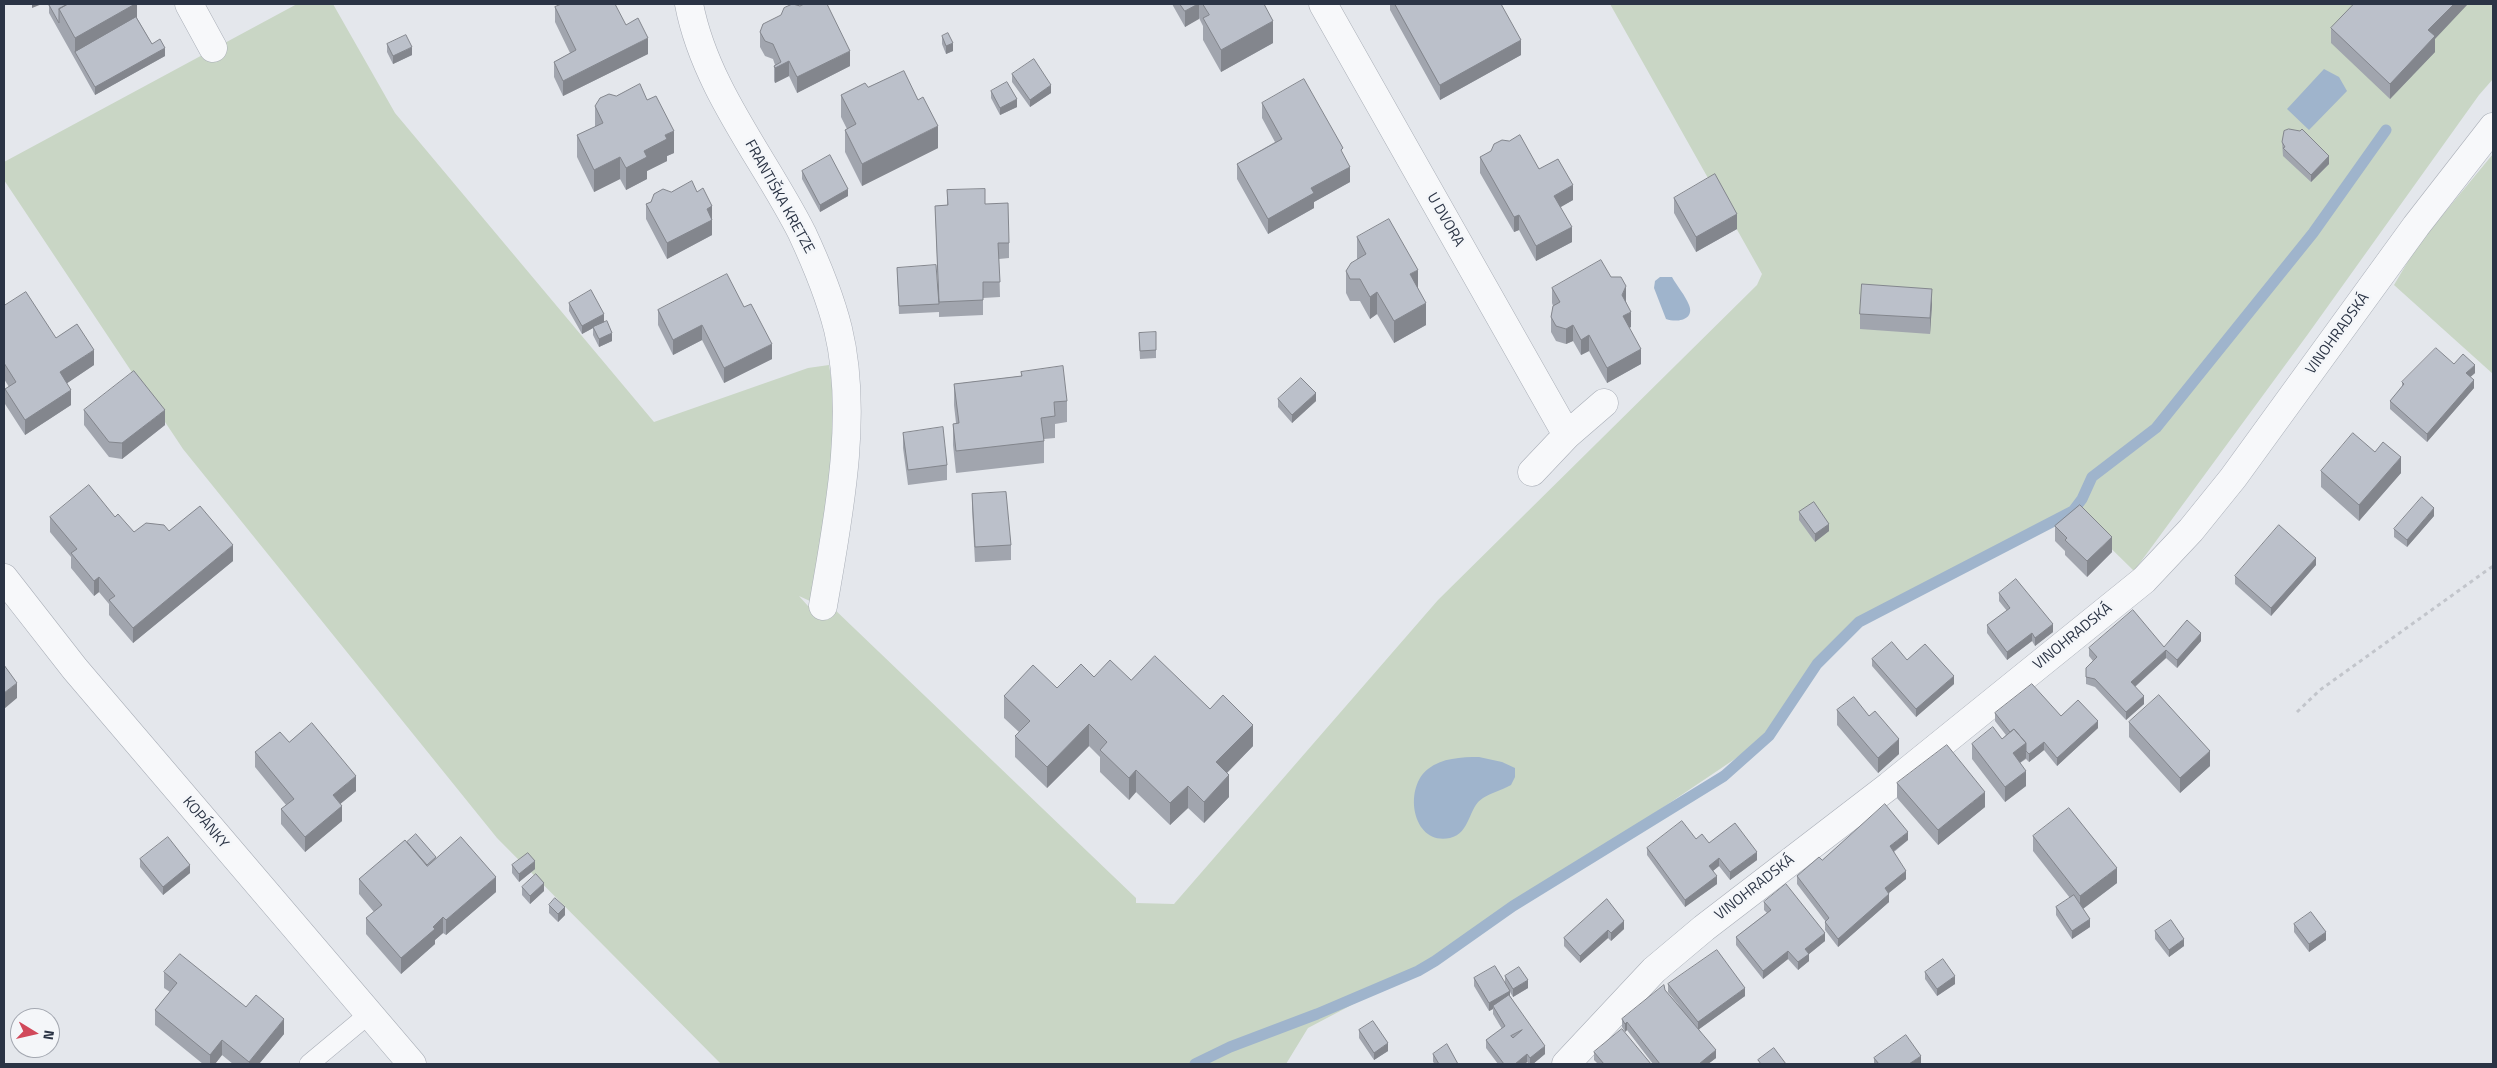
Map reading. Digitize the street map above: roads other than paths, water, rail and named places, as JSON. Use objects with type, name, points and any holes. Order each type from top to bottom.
[{"type":"street","points":[[188,4],[213,48]]},
{"type":"street","name":"FRANTIŠKA KRETZE","points":[[689,4],[692,22],[717,84],[802,234],[822,281],[838,329],[844,368],[846,410],[844,454],[823,606]]},
{"type":"street","name":"U DVORA","points":[[1323,4],[1567,435]]},
{"type":"street","name":"VINOHRADSKÁ","points":[[1566,1064],[1654,970],[1682,946],[1896,779],[2144,580],[2191,530],[2233,478],[2416,226],[2493,126]]},
{"type":"street","points":[[1532,472],[1567,435],[1604,403]]},
{"type":"street","name":"KOPÁNKY","points":[[4,578],[75,669],[412,1064]]},
{"type":"lane","points":[[309,1064],[368,1014]]},
{"type":"water","points":[[2324,69],[2339,77],[2347,91],[2309,130],[2287,109]]},
{"type":"water","points":[[1660,277],[1672,277],[1689,305],[1689,314],[1684,319],[1675,321],[1666,319],[1654,288],[1655,281]]},
{"type":"water","points":[[1479,757],[1502,762],[1515,768],[1515,777],[1511,785],[1486,796],[1478,802],[1466,826],[1457,835],[1450,838],[1437,838],[1427,833],[1420,825],[1415,814],[1414,801],[1420,778],[1428,769],[1439,762]]},
{"type":"waterway","points":[[1195,1064],[1230,1047],[1317,1014],[1418,971],[1435,961],[1513,906],[1724,776],[1769,736],[1817,664],[1859,622],[2073,511],[2082,499],[2092,477],[2156,428],[2313,233],[2386,130]]}]
